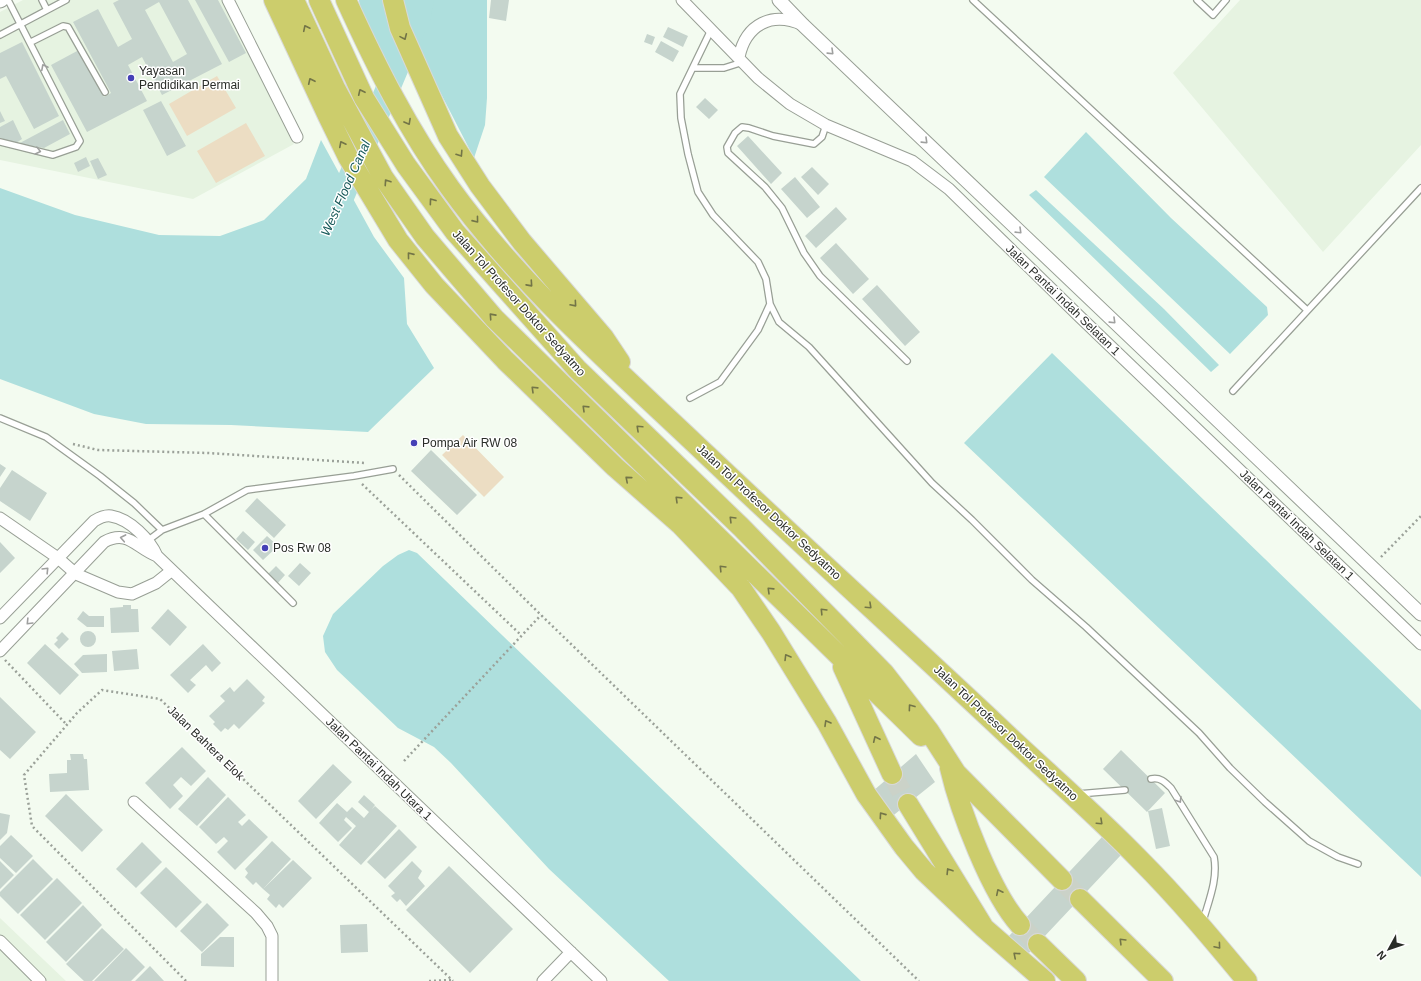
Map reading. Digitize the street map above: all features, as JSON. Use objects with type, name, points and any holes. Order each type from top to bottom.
[{"type":"highway","points":[[274,0],[348,157],[398,240],[434,285],[505,360],[615,467],[681,525],[741,588],[771,632],[824,717],[866,794],[904,847],[924,871],[984,928],[1046,981]]},
{"type":"highway","name":"Jalan Tol Profesor Doktor Sedyatmo","points":[[294,0],[335,88],[383,177],[425,237],[494,318],[838,656],[949,762]]},
{"type":"highway","name":"Jalan Tol Profesor Doktor Sedyatmo","points":[[319,0],[364,98],[406,165],[455,232],[578,369],[741,527],[884,673],[920,719],[956,773],[1062,880]]},
{"type":"highway","name":"Jalan Tol Profesor Doktor Sedyatmo","points":[[346,0],[380,73],[418,140],[451,190],[504,256],[551,307],[789,532],[1140,859],[1202,927],[1247,981]]},
{"type":"highway","points":[[393,0],[400,28],[448,136],[480,186],[522,242],[615,353],[631,382]]},
{"type":"highway","name":"Jalan Tol Profesor Doktor Sedyatmo","points":[[838,656],[892,774]]},
{"type":"highway","points":[[949,762],[955,788],[984,862],[1009,913],[1020,925]]},
{"type":"highway","points":[[908,804],[984,928]]},
{"type":"highway","points":[[1080,899],[1163,981]]},
{"type":"highway","points":[[1038,944],[1076,981]]},
{"type":"street","points":[[228,0],[297,138]]},
{"type":"street","points":[[682,0],[741,60]]},
{"type":"street","name":"Jalan Pantai Indah Selatan 1","points":[[779,0],[802,25],[1421,614]]},
{"type":"street","name":"Jalan Pantai Indah Selatan 1","points":[[802,25],[782,19],[762,23],[746,37],[741,60],[781,98],[807,115],[826,125],[900,154],[912,161],[949,189],[1080,317],[1421,644]]},
{"type":"street","points":[[0,618],[94,521],[101,517],[110,516],[119,518],[130,525],[144,544]]},
{"type":"street","points":[[0,518],[58,558],[76,574],[118,592],[132,594],[156,583],[171,571]]},
{"type":"street","points":[[0,651],[76,574],[104,542],[121,536],[144,544]]},
{"type":"street","name":"Jalan Pantai Indah Utara 1","points":[[144,544],[146,552],[157,556],[601,981]]},
{"type":"street","points":[[134,802],[256,913],[267,926],[272,936],[272,981]]},
{"type":"street","points":[[0,942],[40,981]]},
{"type":"street","points":[[543,981],[571,952]]},
{"type":"lane","points":[[0,142],[53,154],[76,147],[80,141],[31,42],[8,0]]},
{"type":"lane","points":[[42,0],[47,10]]},
{"type":"lane","points":[[0,35],[66,0]]},
{"type":"lane","points":[[973,0],[1307,310]]},
{"type":"lane","points":[[1197,0],[1213,15],[1226,0]]},
{"type":"lane","points":[[31,42],[64,26],[68,27],[105,92]]},
{"type":"lane","points":[[711,30],[680,94],[681,118],[698,192],[713,216],[758,262],[766,279],[770,304],[778,322],[809,347],[932,483],[972,520],[1032,580],[1086,627],[1183,718],[1230,768],[1309,841],[1338,858],[1358,864]]},
{"type":"lane","points":[[693,68],[724,68],[741,60]]},
{"type":"lane","points":[[826,125],[822,137],[814,144],[773,136],[742,127],[735,133],[727,147],[728,153],[764,187],[782,208],[804,252],[820,276],[907,361]]},
{"type":"lane","points":[[1233,391],[1421,188]]},
{"type":"lane","points":[[690,398],[720,382],[758,330],[770,304]]},
{"type":"lane","points":[[0,418],[46,437],[100,476],[134,503],[162,530]]},
{"type":"lane","points":[[144,544],[162,530],[204,514],[248,490],[354,476],[393,469]]},
{"type":"lane","points":[[204,514],[293,603]]},
{"type":"lane","points":[[1150,779],[1156,778],[1164,781],[1171,788],[1214,857],[1216,867],[1215,878],[1202,927]]},
{"type":"lane","points":[[1072,795],[1125,790]]},
{"type":"path","points":[[46,437],[98,450],[208,454],[365,463]]},
{"type":"path","points":[[393,469],[541,615],[919,981]]},
{"type":"path","points":[[354,476],[521,635]]},
{"type":"path","points":[[1381,557],[1421,516]]},
{"type":"path","points":[[404,761],[541,615]]},
{"type":"path","points":[[0,655],[67,725]]},
{"type":"path","name":"Jalan Bahtera Elok","points":[[186,981],[32,826],[24,775],[67,725],[102,690],[160,699],[452,980]]},
{"type":"path","name":"Jalan Bahtera Elok","points":[[429,981],[452,980]]},
{"type":"shaded area","name":"Yayasan Pendidikan Permai","points":[[23,0],[222,0],[294,144],[193,199],[0,160],[0,12]]},
{"type":"shaded area","points":[[1240,0],[1421,0],[1421,145],[1323,252],[1173,73]]},
{"type":"shaded area","points":[[217,76],[236,108],[187,136],[169,104]]},
{"type":"shaded area","points":[[246,123],[265,156],[216,183],[197,151]]},
{"type":"shaded area","points":[[463,435],[504,477],[484,497],[442,455]]},
{"type":"shaded area","points":[[0,918],[66,981],[0,981]]},
{"type":"water","points":[[399,0],[487,0],[487,98],[485,125],[474,158],[404,22]]},
{"type":"water","points":[[1086,132],[1171,218],[1267,307],[1268,315],[1230,354],[1044,177]]},
{"type":"water","points":[[321,140],[374,237],[404,278],[407,324],[434,368],[368,432],[231,425],[146,424],[94,414],[0,379],[0,188],[75,215],[159,235],[220,236],[264,220],[306,179]]},
{"type":"water","points":[[1036,190],[1164,309],[1219,365],[1211,372],[1029,195]]},
{"type":"water","points":[[1052,353],[1421,710],[1421,877],[964,443]]},
{"type":"water","points":[[409,550],[417,553],[861,981],[669,981],[549,869],[451,763],[434,747],[398,728],[337,670],[325,652],[323,636],[333,614],[383,566],[398,555]]},
{"type":"building","points":[[119,0],[188,0],[222,64],[162,95],[142,57],[128,65],[147,101],[87,132],[51,65],[79,50],[104,97],[111,93],[73,22],[98,9],[118,47],[132,39],[113,3]],"holes":[[[159,2],[187,54],[173,62],[145,10]]]},
{"type":"building","points":[[195,0],[218,0],[246,53],[229,62]]},
{"type":"building","points":[[491,0],[509,0],[506,21],[489,18]]},
{"type":"building","points":[[668,27],[688,36],[683,47],[663,37]]},
{"type":"building","points":[[647,34],[655,37],[652,45],[644,42]]},
{"type":"building","points":[[661,41],[679,51],[673,62],[655,52]]},
{"type":"building","points":[[22,42],[59,116],[34,129],[6,76],[0,79],[0,53]]},
{"type":"building","points":[[705,98],[718,110],[709,119],[696,107]]},
{"type":"building","points":[[161,101],[186,146],[167,156],[143,110]]},
{"type":"building","points":[[0,111],[5,121],[0,123]]},
{"type":"building","points":[[13,120],[22,139],[16,143],[0,138],[0,127]]},
{"type":"building","points":[[63,120],[70,134],[44,148],[18,144]]},
{"type":"building","points":[[748,136],[782,173],[771,184],[737,146]]},
{"type":"building","points":[[86,157],[90,166],[78,172],[74,163]]},
{"type":"building","points":[[98,158],[107,175],[98,179],[90,161]]},
{"type":"building","points":[[812,167],[829,184],[818,195],[801,177]]},
{"type":"building","points":[[795,177],[820,207],[807,218],[781,189]]},
{"type":"building","points":[[836,207],[847,219],[816,248],[805,236]]},
{"type":"building","points":[[836,243],[869,279],[853,294],[820,258]]},
{"type":"building","points":[[877,285],[920,332],[905,346],[862,299]]},
{"type":"building","name":"Pompa Air RW 08","points":[[414,439],[418,445],[415,448],[410,442]]},
{"type":"building","points":[[431,450],[477,495],[457,515],[411,471]]},
{"type":"building","points":[[0,464],[6,468],[0,477]]},
{"type":"building","points":[[12,470],[47,493],[30,521],[0,501],[0,488]]},
{"type":"building","points":[[257,498],[286,525],[274,538],[245,511]]},
{"type":"building","points":[[243,531],[255,542],[248,550],[236,539]]},
{"type":"building","name":"Pos Rw 08","points":[[267,536],[278,546],[263,560],[253,550]]},
{"type":"building","points":[[0,542],[15,558],[0,573]]},
{"type":"building","points":[[300,563],[311,573],[299,586],[288,576]]},
{"type":"building","points":[[276,566],[285,575],[277,584],[267,575]]},
{"type":"building","points":[[123,605],[131,605],[131,609],[138,609],[139,632],[111,633],[110,608],[123,607]]},
{"type":"building","points":[[168,609],[187,627],[170,646],[151,628]]},
{"type":"building","points":[[83,611],[89,616],[104,616],[104,627],[87,627],[77,619]]},
{"type":"building","points":[[88,631],[94,633],[96,639],[94,645],[88,647],[82,645],[80,639],[82,633]]},
{"type":"building","points":[[62,632],[69,639],[59,649],[54,644],[58,640],[56,638]]},
{"type":"building","points":[[45,644],[79,675],[60,695],[27,663]]},
{"type":"building","points":[[203,644],[221,663],[212,672],[206,665],[190,680],[196,685],[188,693],[170,675]]},
{"type":"building","points":[[137,649],[139,669],[114,671],[112,651]]},
{"type":"building","points":[[107,654],[107,672],[82,673],[74,664],[83,655]]},
{"type":"building","points":[[247,679],[265,697],[262,701],[265,703],[239,729],[234,724],[228,730],[225,728],[221,732],[213,724],[215,722],[209,716],[225,701],[220,696],[230,687],[234,692]]},
{"type":"building","points":[[0,697],[36,732],[10,759],[0,750]]},
{"type":"building","points":[[182,747],[206,771],[191,786],[181,777],[173,785],[183,796],[170,809],[145,783]]},
{"type":"building","points":[[1121,750],[1165,793],[1147,812],[1103,769]]},
{"type":"building","points":[[70,754],[83,754],[84,759],[87,759],[89,790],[50,792],[49,774],[67,773],[67,760],[71,760]]},
{"type":"building","points":[[916,754],[935,782],[890,818],[873,791]]},
{"type":"building","points":[[333,764],[352,782],[316,819],[298,801]]},
{"type":"building","points":[[208,777],[226,795],[197,826],[178,809]]},
{"type":"building","points":[[66,794],[103,830],[82,852],[45,816]]},
{"type":"building","points":[[364,795],[375,805],[372,809],[375,806],[397,826],[361,865],[339,845],[356,826],[346,817],[344,820],[352,828],[338,842],[319,823],[337,803],[347,812],[352,807],[364,818],[369,812],[358,802]]},
{"type":"building","points":[[228,797],[246,815],[238,822],[242,826],[249,819],[268,837],[235,870],[217,852],[228,841],[224,837],[216,844],[199,827]]},
{"type":"building","points":[[1162,808],[1170,846],[1156,849],[1148,811]]},
{"type":"building","points":[[0,813],[10,815],[7,833],[0,840]]},
{"type":"building","points":[[399,829],[417,847],[385,879],[367,862]]},
{"type":"building","points":[[11,835],[33,856],[16,873],[0,858],[0,846]]},
{"type":"building","points":[[1102,837],[1121,855],[1027,955],[1009,936]]},
{"type":"building","points":[[272,841],[291,859],[263,889],[256,882],[253,885],[245,877],[248,873],[245,869]]},
{"type":"building","points":[[142,842],[162,862],[136,888],[116,869]]},
{"type":"building","points":[[33,859],[53,879],[18,914],[0,896],[0,892]]},
{"type":"building","points":[[293,860],[312,878],[283,908],[279,904],[276,908],[267,899],[270,895],[263,889]]},
{"type":"building","points":[[0,861],[14,875],[0,889]]},
{"type":"building","points":[[412,861],[422,871],[418,878],[425,886],[406,906],[400,899],[397,902],[391,896],[395,893],[388,886]]},
{"type":"building","points":[[449,866],[513,929],[470,973],[406,910]]},
{"type":"building","points":[[166,867],[202,902],[176,928],[140,893]]},
{"type":"building","points":[[57,878],[82,903],[45,940],[20,915]]},
{"type":"building","points":[[207,903],[229,925],[202,952],[180,931]]},
{"type":"building","points":[[83,905],[102,925],[66,962],[46,942]]},
{"type":"building","points":[[367,924],[368,952],[341,953],[340,925]]},
{"type":"building","points":[[102,928],[124,949],[92,981],[84,981],[66,964]]},
{"type":"building","points":[[220,937],[234,937],[234,967],[201,966],[201,954]]},
{"type":"building","points":[[126,948],[145,967],[131,981],[94,981]]},
{"type":"building","points":[[150,966],[164,981],[135,981]]},
{"type":"waterway","points":[[371,0],[394,72]]},
{"type":"waterway","name":"West Flood Canal","points":[[334,216],[419,15],[422,0]]},
{"type":"tunnel","points":[[892,774],[908,804]]},
{"type":"tunnel","points":[[1062,880],[1080,899]]},
{"type":"tunnel","points":[[1020,925],[1038,944]]},
{"type":"place","name":"Yayasan Pendidikan Permai","points":[[131,78]]},
{"type":"place","name":"Pompa Air RW 08","points":[[414,443]]},
{"type":"place","name":"Pos Rw 08","points":[[265,548]]}]
